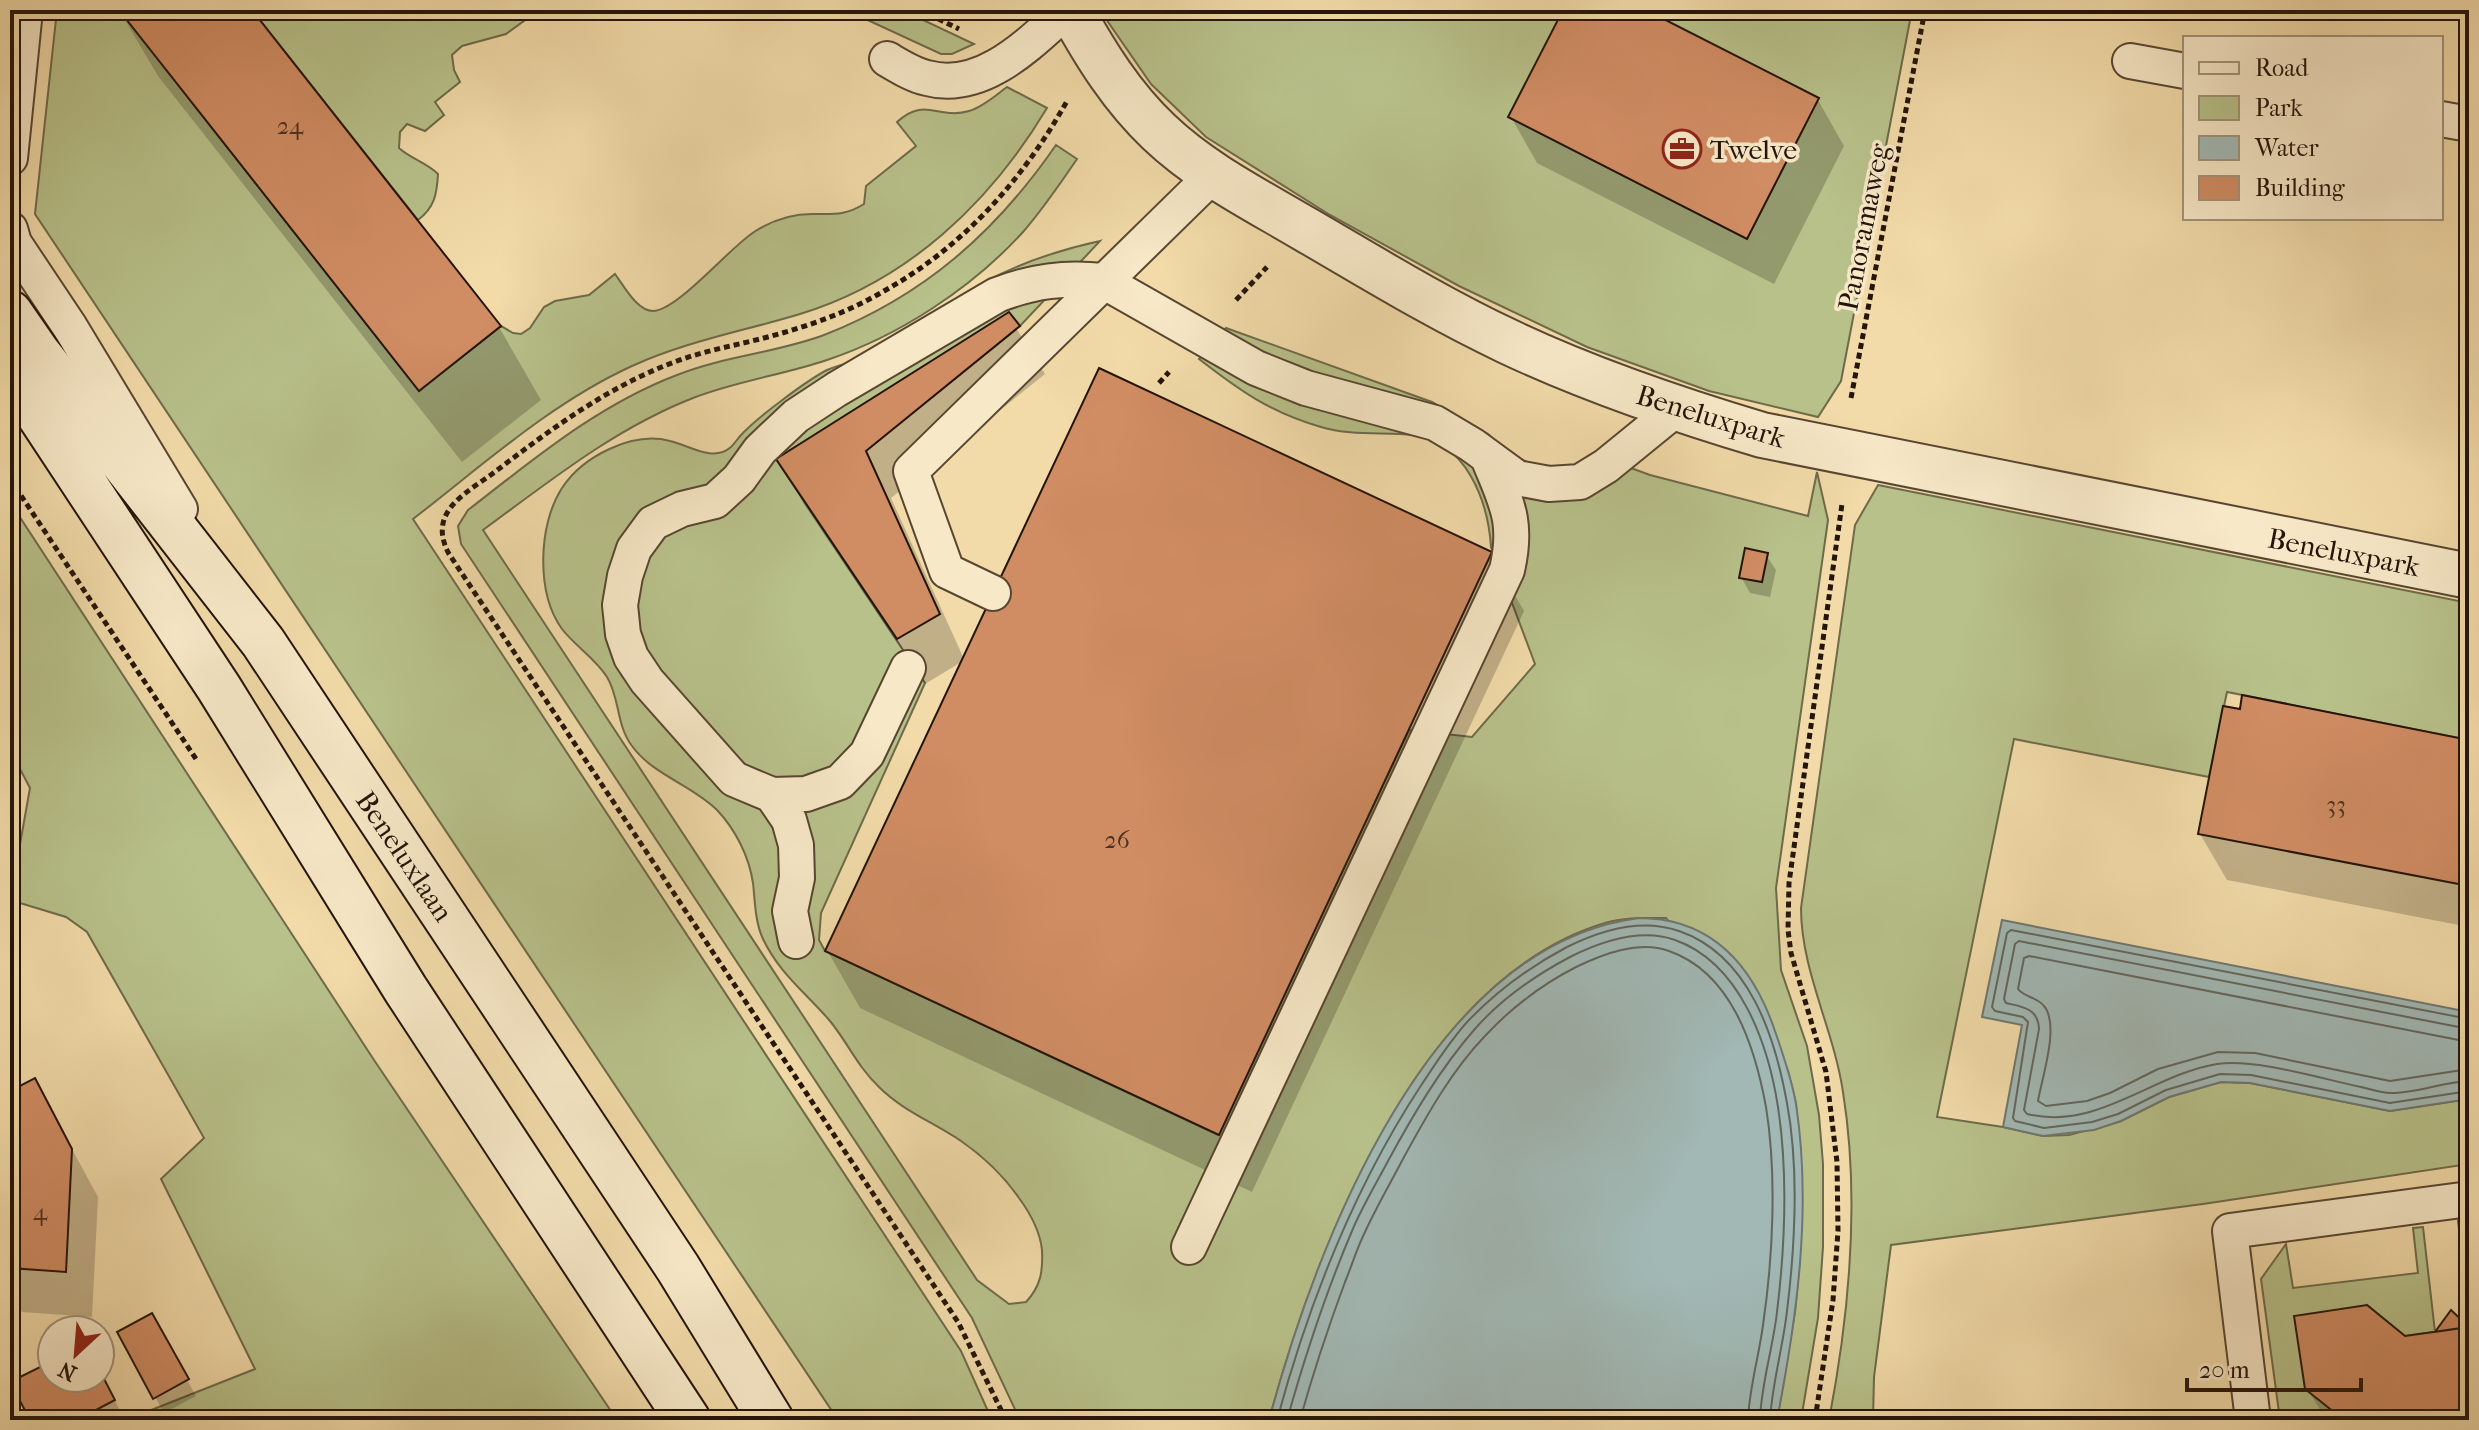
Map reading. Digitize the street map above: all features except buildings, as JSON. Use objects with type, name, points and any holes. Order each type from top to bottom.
[{"type":"main road","name":"Beneluxpark","points":[[1069,10],[1096,55],[1127,97],[1160,133],[1214,174],[1454,315],[1579,372],[1676,409],[1762,435],[2469,576]]},
{"type":"main road","name":"Beneluxlaan","points":[[10,313],[263,642],[678,1268],[771,1420]]},
{"type":"main road","points":[[10,371],[219,688],[406,990],[688,1420]]},
{"type":"lane","points":[[10,158],[25,10]]},
{"type":"lane","points":[[887,59],[926,78],[957,82],[988,72],[1069,10]]},
{"type":"lane","points":[[2130,61],[2183,71]]},
{"type":"lane","points":[[2443,119],[2469,124]]},
{"type":"lane","points":[[993,593],[947,571],[911,471],[1214,174]]},
{"type":"lane","points":[[10,229],[14,243],[70,327],[263,642]]},
{"type":"lane","points":[[908,668],[867,754],[840,782],[806,794],[772,795],[734,779],[647,681],[631,657],[623,634],[620,605],[625,576],[634,549],[653,523],[682,509],[715,501],[739,479],[760,450],[796,416],[997,295],[1045,280],[1073,278],[1103,281],[1256,368],[1306,388],[1435,423],[1517,478],[1549,484],[1580,482],[1606,466],[1676,409]]},
{"type":"lane","points":[[1189,1247],[1507,570],[1513,542],[1511,513],[1489,460]]},
{"type":"lane","points":[[772,795],[789,820],[796,845],[797,878],[790,911],[796,941]]},
{"type":"lane","points":[[2253,1420],[2230,1231],[2469,1199]]},
{"type":"path","name":"Panoramaweg","points":[[1815,1420],[1833,1300],[1838,1231],[1837,1162],[1826,1072],[1791,953],[1789,883],[1841,520],[1852,385],[1925,10]]},
{"type":"path","points":[[1006,1420],[958,1322],[449,554],[441,524],[456,502],[598,397],[678,361],[844,313],[923,267],[958,240],[1020,175],[1069,97]]},
{"type":"green space","points":[[57,10],[119,10],[419,390],[501,326],[521,334],[530,328],[544,307],[555,301],[589,295],[615,274],[636,302],[653,311],[676,300],[744,240],[767,225],[796,215],[839,214],[857,208],[864,204],[866,186],[916,146],[897,122],[907,114],[924,109],[949,113],[969,111],[1007,87],[1047,108],[1000,176],[943,234],[911,259],[839,300],[674,350],[602,381],[518,436],[413,519],[961,1351],[992,1420],[838,1420],[35,214]]},
{"type":"green space","points":[[252,10],[539,10],[506,34],[462,46],[452,55],[460,82],[435,102],[444,115],[425,131],[407,124],[400,132],[399,148],[438,174],[434,200],[418,220]]},
{"type":"green space","points":[[846,10],[902,10],[974,44],[952,54],[941,54]]},
{"type":"green space","points":[[1107,10],[1912,10],[1841,381],[1818,417],[1709,391],[1587,347],[1459,286],[1330,215],[1206,137],[1151,84],[1106,19]],"holes":[[[1509,117],[1776,182],[1747,239]]]},
{"type":"green space","points":[[1056,145],[1077,159],[1044,205],[1003,253],[933,308],[854,350],[709,392],[664,411],[584,457],[483,530],[977,1280],[1009,1304],[1026,1302],[1038,1284],[1041,1271],[1039,1236],[1023,1204],[1000,1174],[978,1153],[898,1103],[879,1087],[830,1021],[785,973],[760,932],[748,863],[730,826],[707,801],[651,765],[632,746],[623,729],[607,677],[567,635],[554,614],[544,578],[545,539],[554,503],[571,476],[596,456],[640,440],[670,441],[701,452],[724,452],[770,409],[827,370],[877,352],[948,304],[1007,271],[1100,241],[1020,326],[1009,313],[776,459],[925,683],[821,913],[819,940],[825,951],[1218,1135],[1409,730],[1472,737],[1535,664],[1491,547],[1479,493],[1460,461],[1431,440],[1413,435],[1332,430],[1286,415],[1256,399],[1199,359],[1226,328],[1432,402],[1488,434],[1507,452],[1548,468],[1572,468],[1593,454],[1650,475],[1808,516],[1817,472],[1828,520],[1776,888],[1781,970],[1807,1046],[1819,1115],[1823,1164],[1823,1247],[1818,1318],[1801,1420],[1777,1420],[1795,1312],[1800,1259],[1799,1144],[1796,1104],[1788,1071],[1666,918],[1651,918],[1605,923],[1539,953],[1480,1000],[1429,1060],[1384,1128],[1347,1202],[1315,1278],[1269,1420],[1020,1420],[972,1318],[461,544],[458,526],[468,510],[568,435],[620,402],[648,387],[695,369],[824,335],[894,301],[926,281],[983,233],[1033,177]]},
{"type":"green space","points":[[1878,485],[2469,603],[2469,740],[2227,692],[2209,777],[2014,739],[1937,1117],[2043,1136],[2069,1135],[2121,1121],[2169,1097],[2221,1082],[2250,1083],[2390,1111],[2469,1099],[2469,1164],[2203,1204],[1891,1245],[1874,1377],[1873,1420],[1829,1420],[1847,1298],[1851,1173],[1839,1069],[1806,955],[1801,908],[1855,525]]},
{"type":"green space","points":[[10,502],[374,1060],[617,1420],[126,1420],[255,1369],[161,1179],[204,1138],[87,932],[66,917],[10,900],[10,859],[19,850],[30,788],[10,750]]},
{"type":"green space","points":[[2469,1220],[2469,1309],[2458,1221]]},
{"type":"green space","points":[[2423,1227],[2435,1332],[2405,1336],[2367,1305],[2344,1420],[2280,1420],[2261,1279],[2286,1244],[2293,1288],[2418,1273],[2413,1228]]},
{"type":"water","points":[[1639,918],[1666,920],[1689,927],[1710,937],[1727,951],[1743,968],[1767,1010],[1790,1077],[1801,1144],[1802,1223],[1791,1342],[1777,1420],[1269,1420],[1318,1271],[1352,1190],[1393,1113],[1442,1042],[1499,983],[1565,940]]},
{"type":"water","points":[[2002,920],[2469,1012],[2469,1099],[2390,1111],[2250,1083],[2221,1082],[2169,1097],[2121,1121],[2094,1130],[2043,1136],[2003,1127],[2022,1025],[1982,1017]]},
{"type":"place","name":"Twelve","points":[[1682,149]]}]
